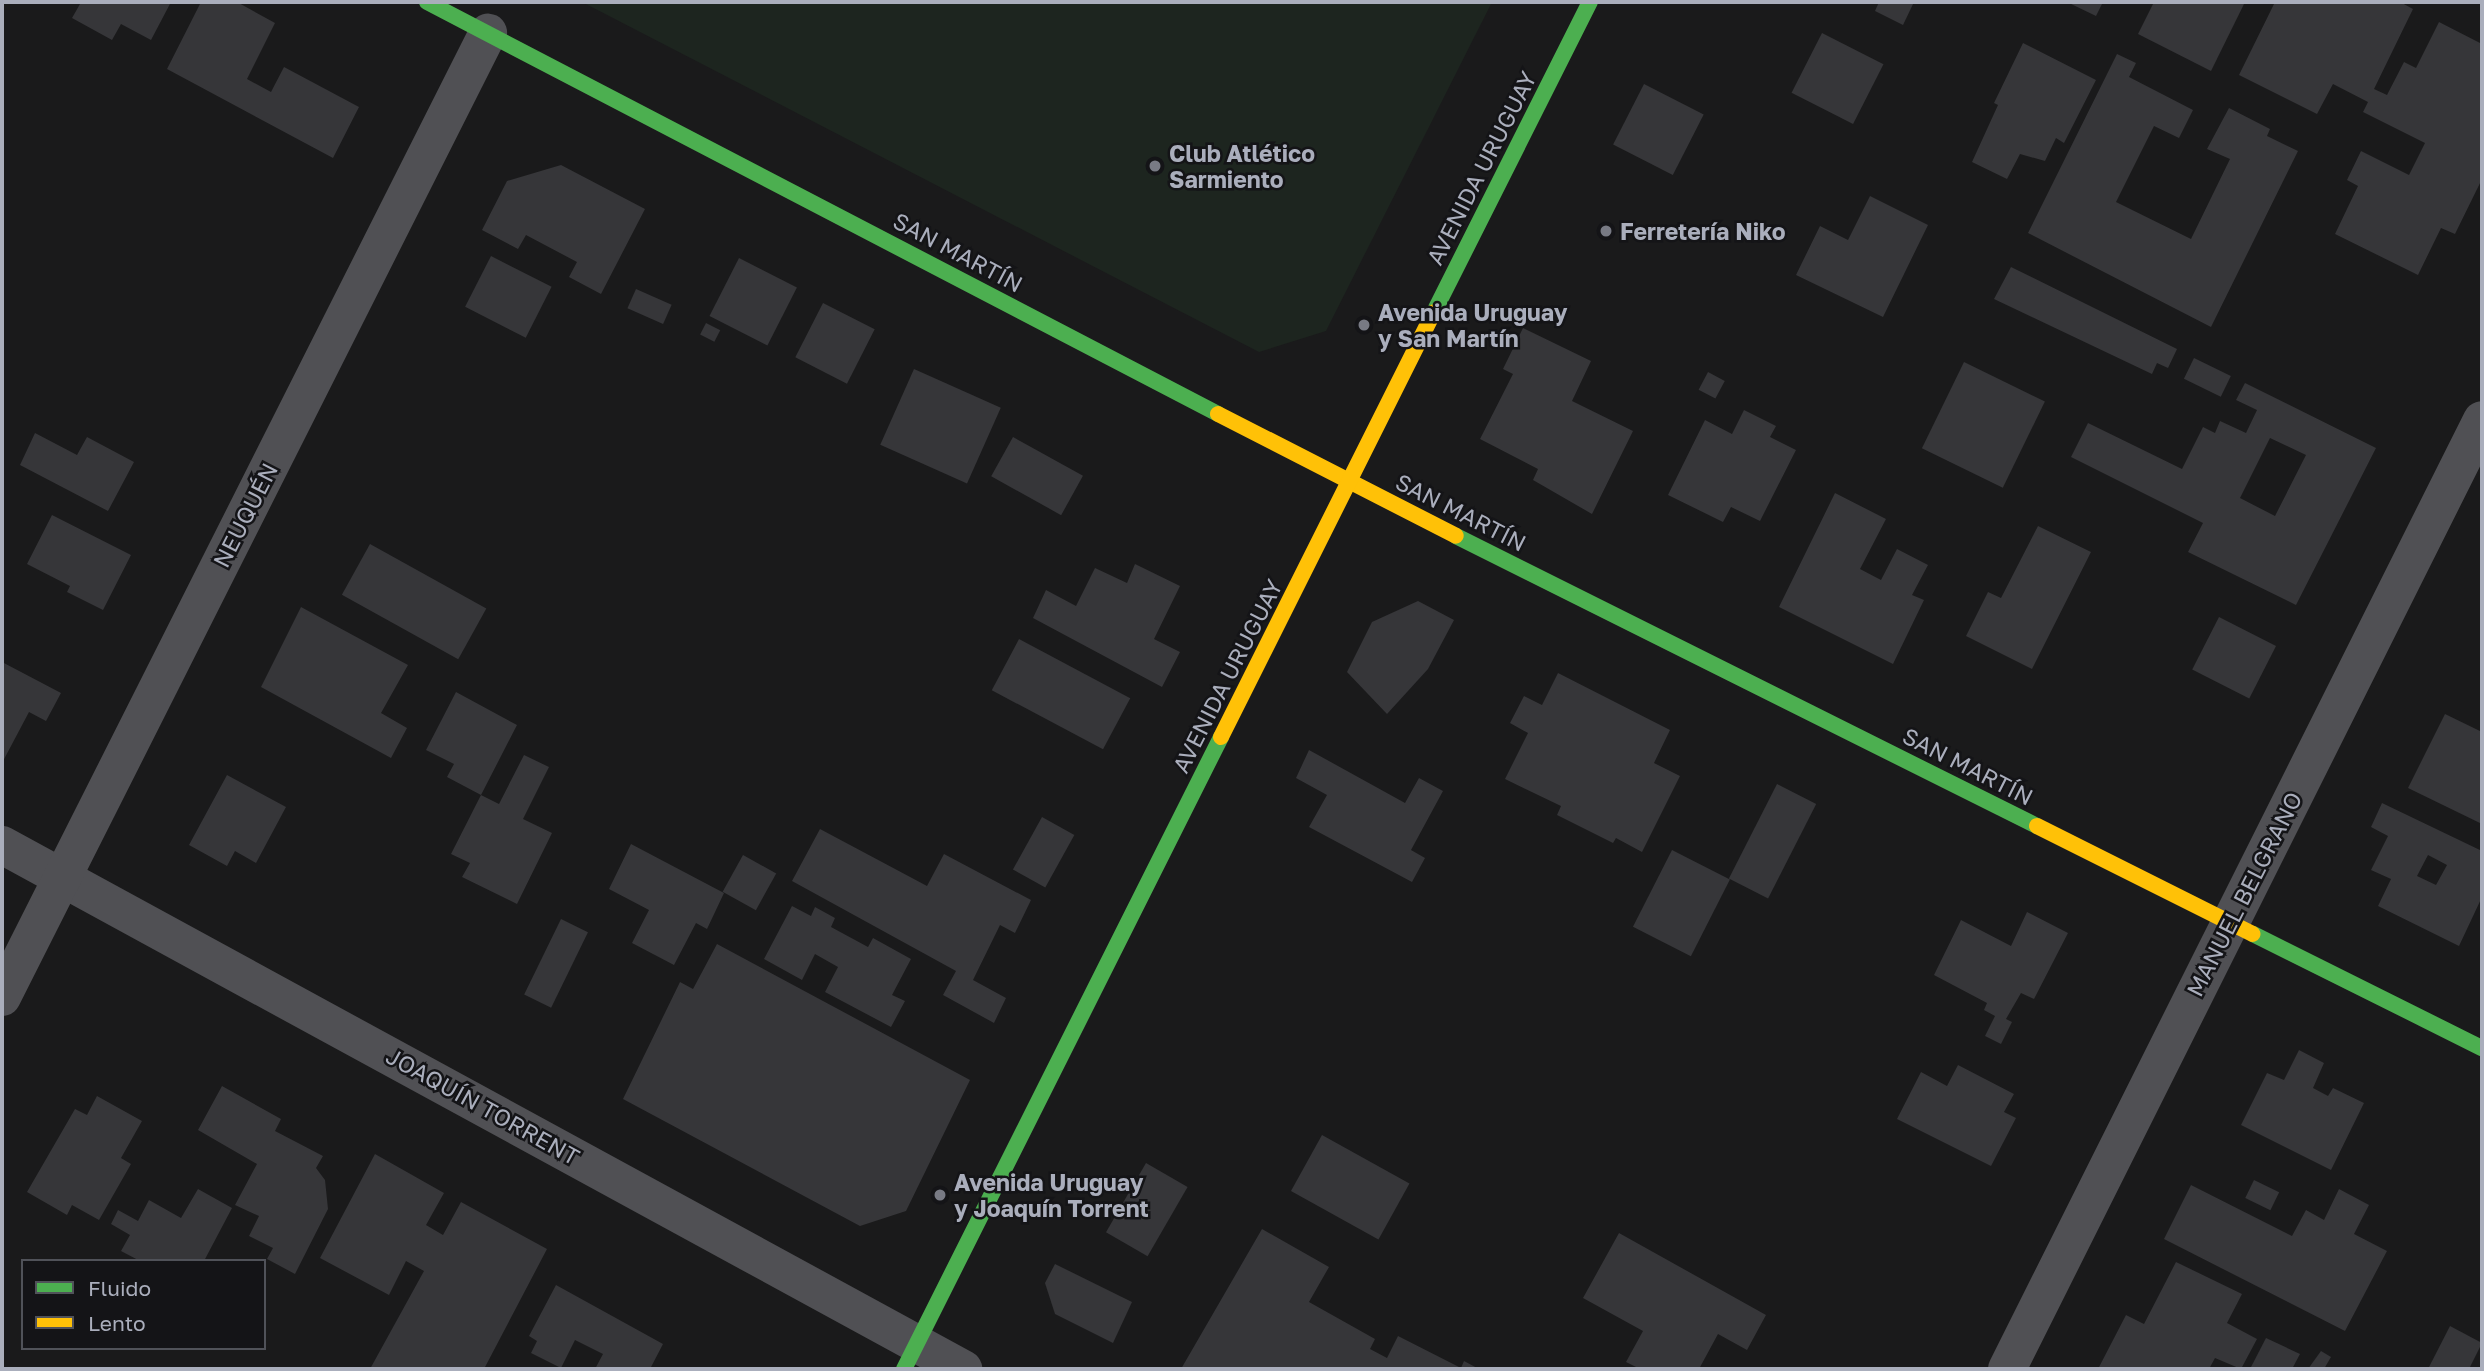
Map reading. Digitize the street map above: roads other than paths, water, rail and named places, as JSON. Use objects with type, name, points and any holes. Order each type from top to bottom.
[{"type":"street","name":"SAN MARTÍN","points":[[427,2],[1349,482],[2482,1048]]},
{"type":"street","name":"AVENIDA URUGUAY","points":[[910,1356],[1590,2]]},
{"type":"street","name":"NEUQUÉN","points":[[2,997],[488,33]]},
{"type":"street","name":"MANUEL BELGRANO","points":[[2007,1369],[2482,419]]},
{"type":"street","name":"JOAQUÍN TORRENT","points":[[2,845],[62,876],[910,1356],[963,1369]]},
{"type":"place","name":"Club Atlético Sarmiento","points":[[1155,166]]},
{"type":"place","name":"Ferretería Niko","points":[[1606,231]]},
{"type":"place","name":"Avenida Uruguay y San Martín","points":[[1364,325]]},
{"type":"place","name":"Avenida Uruguay y Joaquín Torrent","points":[[940,1195]]}]
